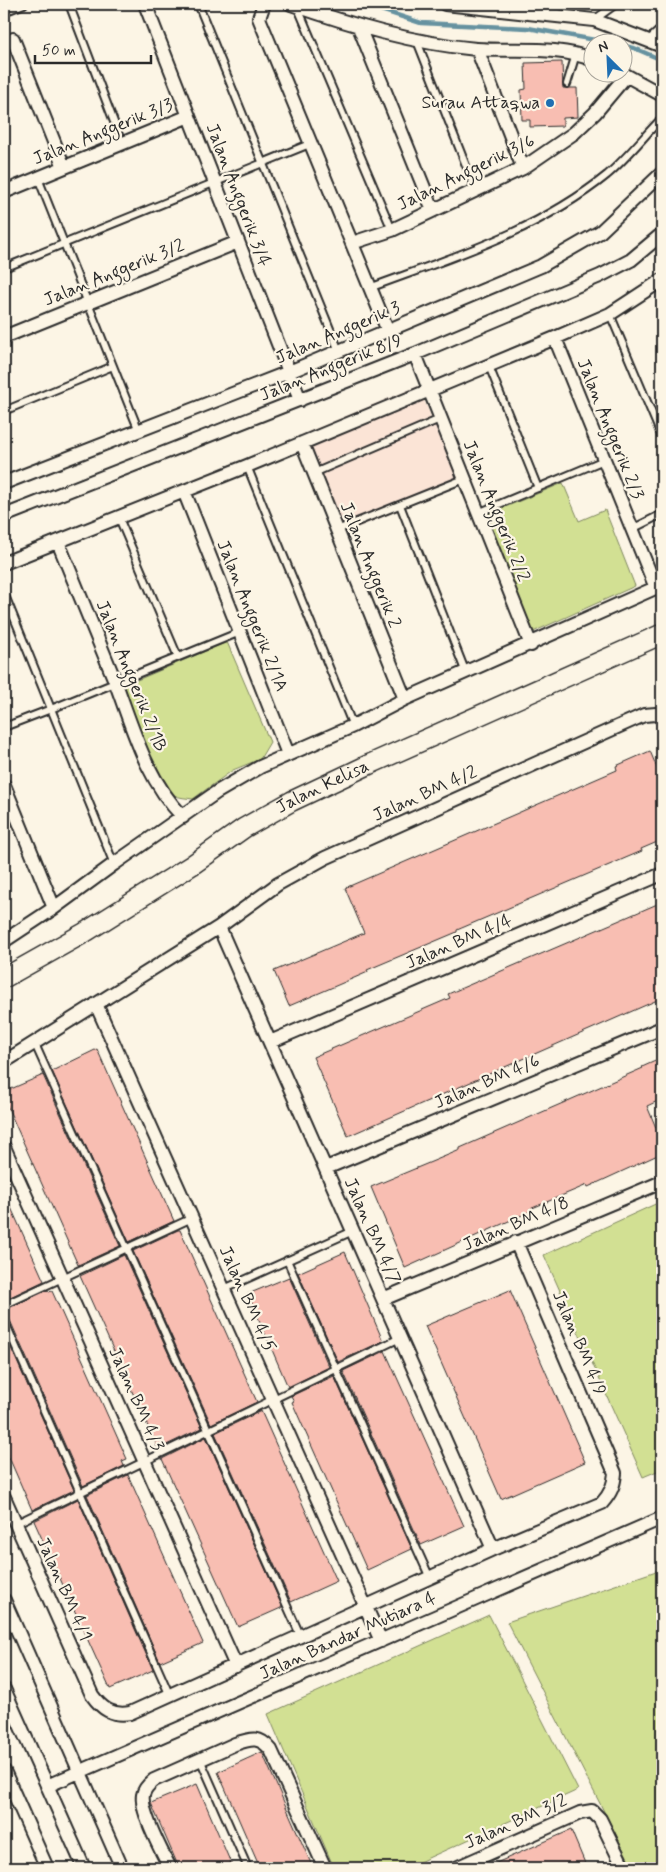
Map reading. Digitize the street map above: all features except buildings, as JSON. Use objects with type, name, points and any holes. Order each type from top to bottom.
[{"type":"main road","name":"Jalan Kelisa","points":[[4,978],[84,933],[192,865],[244,828],[292,801],[662,634]]},
{"type":"street","name":"Jalan Anggerik 3/4","points":[[145,4],[300,400]]},
{"type":"street","points":[[264,4],[259,18],[372,287],[388,331]]},
{"type":"street","points":[[452,4],[533,8],[594,20],[657,43],[662,32]]},
{"type":"street","points":[[294,5],[359,27],[416,40],[477,49],[558,51],[584,57]]},
{"type":"street","points":[[359,27],[433,210]]},
{"type":"street","points":[[13,39],[64,167]]},
{"type":"street","points":[[477,49],[523,168]]},
{"type":"street","points":[[634,80],[662,95]]},
{"type":"street","name":"Jalan Anggerik 3/6","points":[[352,243],[392,230],[523,168],[574,133],[595,113],[617,82]]},
{"type":"street","name":"Jalan Anggerik 3/3","points":[[4,192],[189,116]]},
{"type":"street","name":"Jalan Anggerik 3","points":[[4,483],[289,372],[510,280],[567,252],[600,232],[662,173]]},
{"type":"street","name":"Jalan Anggerik 8/9","points":[[4,516],[415,354],[600,276],[631,260],[662,234]]},
{"type":"street","name":"Jalan Anggerik 3/2","points":[[4,337],[238,242]]},
{"type":"street","points":[[4,563],[247,466],[555,338],[610,314],[662,280]]},
{"type":"street","name":"Jalan Anggerik 2/3","points":[[555,338],[632,529],[659,587]]},
{"type":"street","name":"Jalan Anggerik 2/2","points":[[415,354],[530,645]]},
{"type":"street","name":"Jalan Anggerik 2","points":[[302,443],[405,700]]},
{"type":"street","name":"Jalan Anggerik 2/1A","points":[[184,491],[288,754]]},
{"type":"street","name":"Jalan Anggerik 2/1B","points":[[58,542],[115,682],[142,756],[157,784],[170,803],[183,817]]},
{"type":"street","points":[[4,941],[237,779],[405,700],[659,587]]},
{"type":"street","name":"Jalan BM 4/2","points":[[4,1062],[219,927],[278,884],[325,858],[644,715],[659,716]]},
{"type":"street","points":[[4,785],[54,908]]},
{"type":"street","name":"Jalan BM 4/4","points":[[270,1042],[662,874]]},
{"type":"street","name":"Jalan BM 4/7","points":[[219,927],[493,1549]]},
{"type":"street","name":"Jalan BM 4/5","points":[[96,1004],[380,1641]]},
{"type":"street","name":"Jalan BM 4/6","points":[[326,1168],[662,1028]]},
{"type":"street","name":"Jalan BM 4/3","points":[[4,1147],[236,1666]]},
{"type":"street","name":"Jalan BM 4/8","points":[[383,1299],[662,1182]]},
{"type":"street","name":"Jalan BM 4/9","points":[[92,1695],[104,1709],[114,1714],[130,1713],[493,1549],[602,1502],[609,1495],[614,1484],[615,1473],[610,1457],[516,1242]]},
{"type":"street","name":"Jalan BM 4/1","points":[[4,1497],[92,1695]]},
{"type":"street","name":"Jalan Bandar Mutiara 4","points":[[46,1786],[662,1518]]},
{"type":"street","points":[[4,1600],[122,1868]]},
{"type":"street","points":[[4,1689],[84,1868]]},
{"type":"street","points":[[170,1868],[143,1807],[143,1795],[147,1786],[154,1780],[200,1759],[245,1740],[257,1739],[264,1741],[271,1750],[325,1868]]},
{"type":"street","points":[[4,1771],[47,1868]]},
{"type":"street","name":"Jalan BM 3/2","points":[[456,1868],[580,1813],[592,1811],[600,1820],[624,1868]]},
{"type":"lane","points":[[4,12],[24,4]]},
{"type":"lane","points":[[69,4],[122,143]]},
{"type":"lane","points":[[198,4],[339,351]]},
{"type":"lane","points":[[594,20],[616,4]]},
{"type":"lane","points":[[294,5],[392,230]]},
{"type":"lane","points":[[416,40],[476,191]]},
{"type":"lane","points":[[567,84],[576,54]]},
{"type":"lane","points":[[372,287],[493,242],[552,213],[607,174],[662,118]]},
{"type":"lane","points":[[4,268],[312,143]]},
{"type":"lane","points":[[38,178],[139,431]]},
{"type":"lane","points":[[610,314],[662,437]]},
{"type":"lane","points":[[4,411],[113,366]]},
{"type":"lane","points":[[489,366],[538,488]]},
{"type":"lane","points":[[314,472],[440,419]]},
{"type":"lane","points":[[478,513],[604,460]]},
{"type":"lane","points":[[247,466],[353,726]]},
{"type":"lane","points":[[337,530],[464,479]]},
{"type":"lane","points":[[400,505],[466,673]]},
{"type":"lane","points":[[632,529],[662,514]]},
{"type":"lane","points":[[119,518],[178,657]]},
{"type":"lane","points":[[4,593],[114,864]]},
{"type":"lane","points":[[4,726],[51,709],[240,632]]},
{"type":"lane","points":[[35,1044],[301,1637]]},
{"type":"lane","points":[[4,1305],[192,1218]]},
{"type":"lane","points":[[224,1289],[353,1230]]},
{"type":"lane","points":[[288,1260],[430,1578]]},
{"type":"lane","points":[[4,1320],[170,1696]]},
{"type":"lane","points":[[15,1524],[400,1338]]},
{"type":"lane","points":[[200,1759],[248,1868]]},
{"type":"shaded area","points":[[418,386],[460,484],[345,533],[303,434]]},
{"type":"green space","points":[[563,483],[579,521],[605,510],[635,586],[533,632],[486,515]]},
{"type":"green space","points":[[227,642],[270,742],[260,759],[233,770],[193,799],[178,797],[167,788],[160,776],[138,727],[123,686]]},
{"type":"green space","points":[[662,1201],[662,1469],[643,1477],[544,1255]]},
{"type":"green space","points":[[662,1569],[662,1868],[633,1868],[507,1622]]},
{"type":"green space","points":[[489,1615],[578,1790],[406,1868],[334,1868],[268,1714]]},
{"type":"waterway","points":[[363,4],[421,23],[528,28],[584,38]]},
{"type":"waterway","points":[[634,48],[662,60]]},
{"type":"place","name":"Surau Attaqwa","points":[[550,103]]}]
